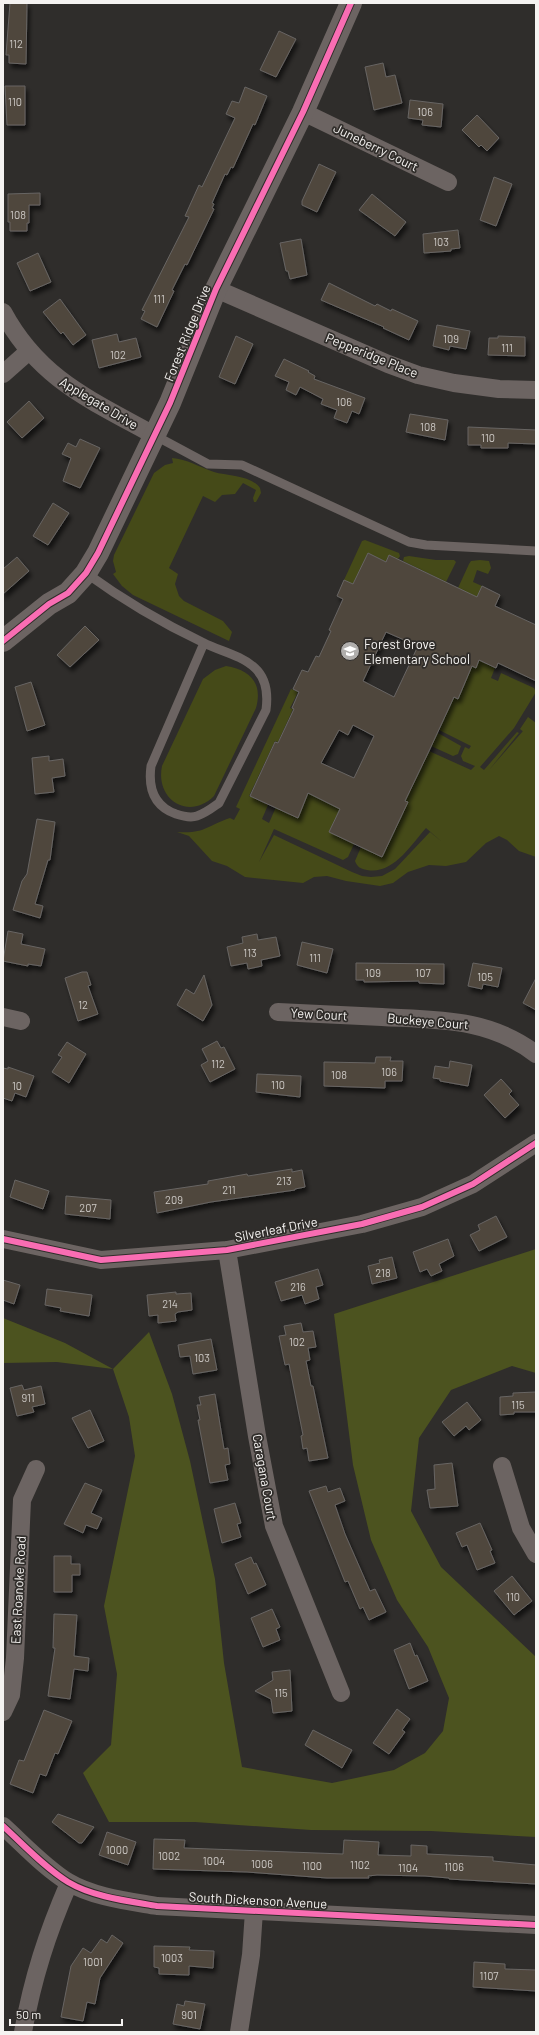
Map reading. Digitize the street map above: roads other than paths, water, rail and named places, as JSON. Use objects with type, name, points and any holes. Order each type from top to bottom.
[{"type":"street","name":"Forest Ridge Drive","points":[[3,641],[49,604],[68,593],[86,573],[98,553],[170,403],[216,289],[304,112],[351,3]]},
{"type":"street","name":"Juneberry Court","points":[[304,112],[448,182]]},
{"type":"street","name":"Pepperidge Place","points":[[216,289],[388,364],[418,375],[454,383],[499,389],[536,390]]},
{"type":"street","name":"Applegate Drive","points":[[3,312],[20,341],[57,378],[73,390],[154,435]]},
{"type":"street","points":[[3,374],[29,351]]},
{"type":"street","name":"Yew Court","points":[[278,1012],[360,1016]]},
{"type":"street","name":"Buckeye Court","points":[[360,1016],[472,1023],[512,1038],[536,1054]]},
{"type":"street","points":[[3,1017],[21,1021]]},
{"type":"street","name":"Silverleaf Drive","points":[[3,1239],[101,1260],[227,1250],[362,1224],[422,1207],[473,1184],[536,1143]]},
{"type":"street","name":"Caragana Court","points":[[227,1250],[257,1436],[274,1526],[341,1693]]},
{"type":"street","points":[[502,1466],[521,1528],[536,1554]]},
{"type":"street","name":"East Roanoke Road","points":[[3,1712],[10,1696],[15,1658],[22,1500],[36,1469]]},
{"type":"street","name":"South Dickenson Avenue","points":[[3,1826],[50,1869],[69,1883],[108,1898],[157,1906],[536,1924]]},
{"type":"street","points":[[24,2032],[30,1995],[39,1958],[52,1922],[69,1883]]},
{"type":"street","points":[[239,2032],[251,1955],[254,1911]]},
{"type":"lane","points":[[154,435],[208,464],[242,465],[410,542],[426,545],[536,551]]},
{"type":"lane","points":[[86,573],[127,602],[204,643],[244,660],[255,668],[260,674],[267,690],[266,710],[219,803],[208,812],[196,816],[181,816],[167,811],[158,803],[149,780],[151,766],[204,643]]},
{"type":"place","name":"Forest Grove Elementary School","points":[[350,651]]}]
